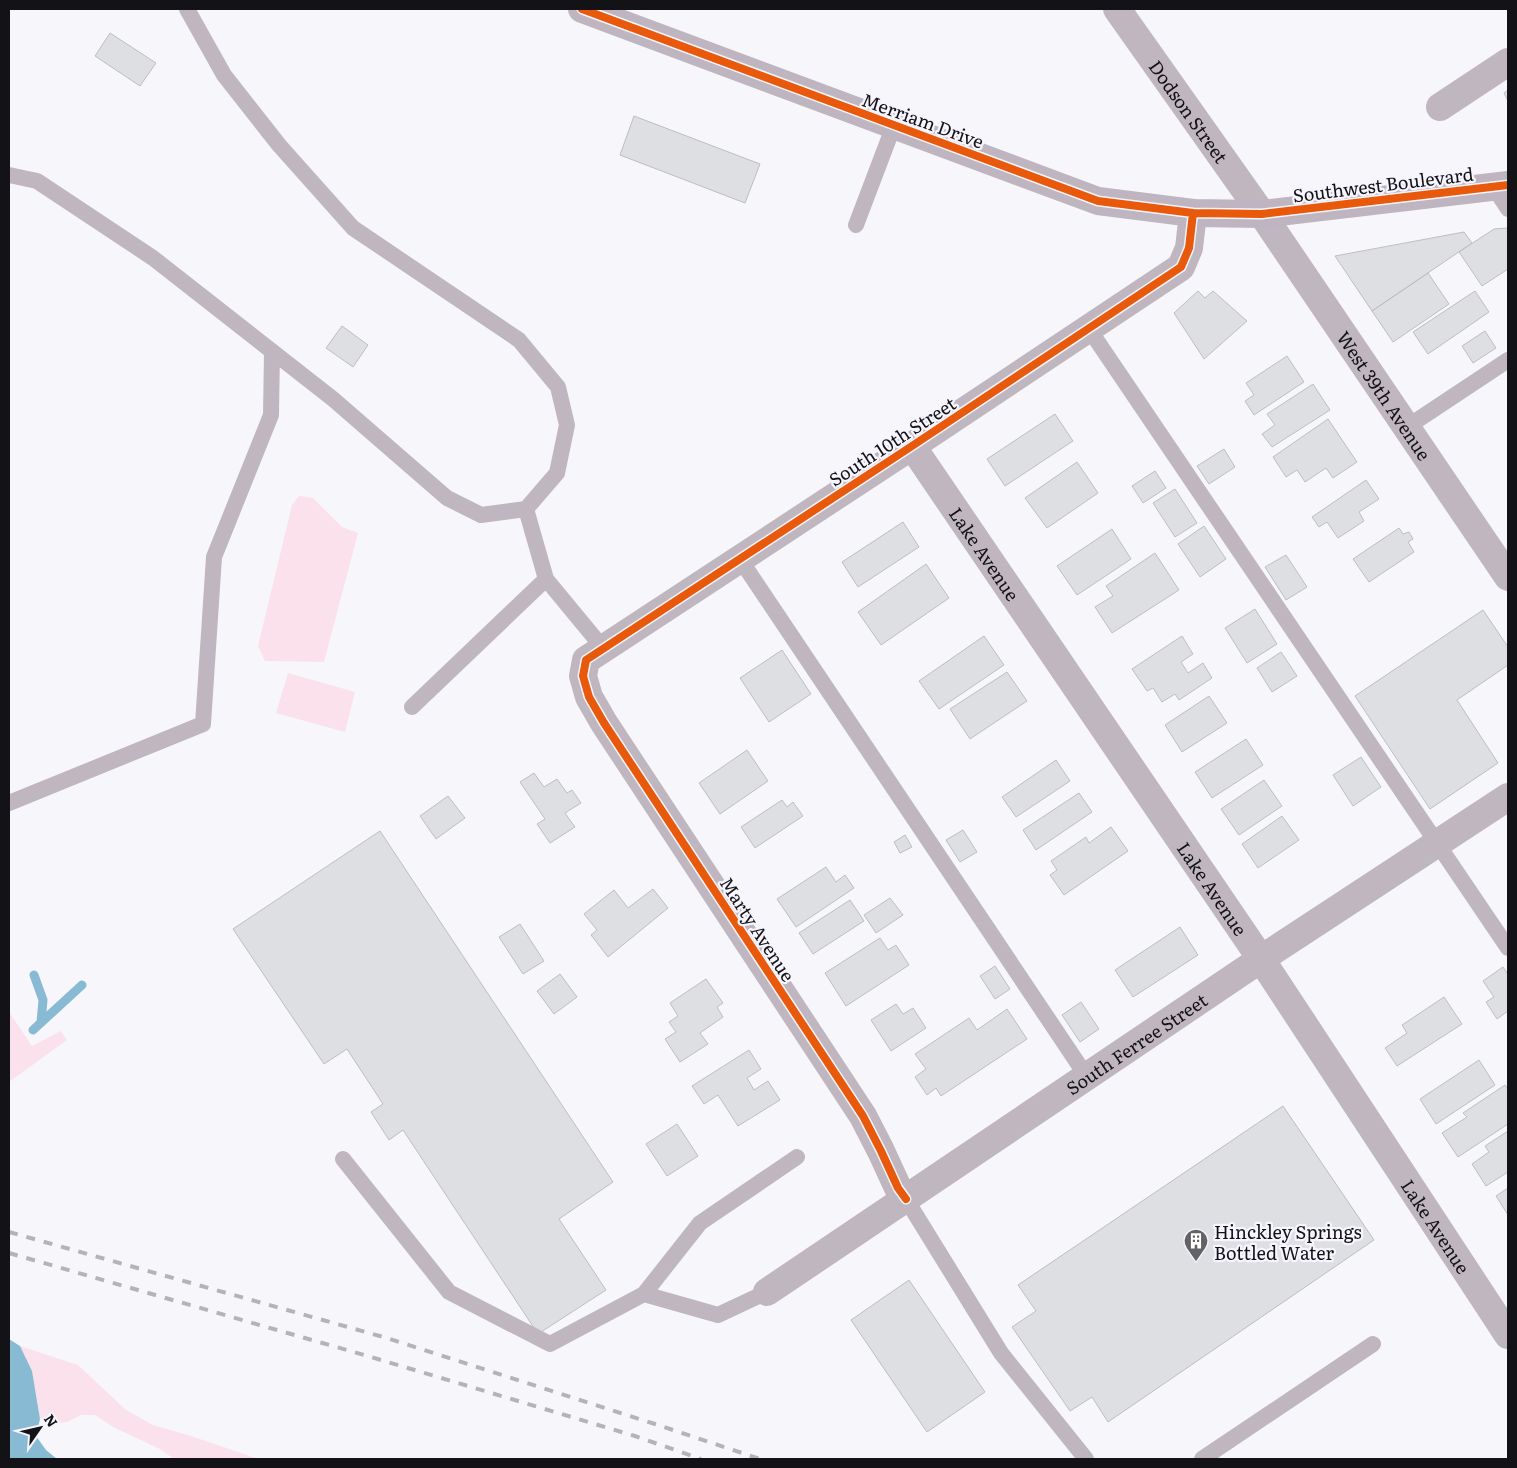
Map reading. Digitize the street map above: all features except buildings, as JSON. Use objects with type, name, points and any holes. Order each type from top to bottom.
[{"type":"main road","name":"Merriam Drive","points":[[582,9],[1098,202],[1193,213],[1262,214]]},
{"type":"main road","name":"Southwest Boulevard","points":[[1262,214],[1500,185]]},
{"type":"street","name":"Dodson Street","points":[[1117,9],[1262,214]]},
{"type":"street","points":[[1440,108],[1508,62]]},
{"type":"street","name":"South 10th Street","points":[[583,676],[586,660],[603,648],[1181,267],[1189,248],[1193,213]]},
{"type":"street","name":"West 39th Avenue","points":[[1262,214],[1508,577]]},
{"type":"street","name":"Lake Avenue","points":[[912,446],[1261,959],[1508,1335]]},
{"type":"street","name":"Marty Avenue","points":[[583,676],[589,697],[604,723],[863,1116],[898,1188],[906,1199]]},
{"type":"street","name":"South Ferree Street","points":[[767,1292],[1261,959],[1508,797]]},
{"type":"lane","points":[[9,175],[36,182],[153,258],[333,399],[447,498],[481,515],[526,509],[557,473],[567,425],[558,386],[519,340],[353,228],[279,145],[224,75],[187,9]]},
{"type":"lane","points":[[856,225],[894,125]]},
{"type":"lane","points":[[1500,185],[1508,209]]},
{"type":"lane","points":[[1089,329],[1508,948]]},
{"type":"lane","points":[[9,803],[203,724],[214,557],[271,415],[272,351]]},
{"type":"lane","points":[[1406,427],[1508,360]]},
{"type":"lane","points":[[526,509],[546,579],[603,648]]},
{"type":"lane","points":[[740,559],[1086,1077]]},
{"type":"lane","points":[[412,707],[546,579]]},
{"type":"lane","points":[[343,1159],[449,1292],[550,1344],[644,1294],[700,1223],[797,1157]]},
{"type":"lane","points":[[906,1199],[1001,1353],[1086,1459]]},
{"type":"lane","points":[[644,1294],[718,1316],[767,1292]]},
{"type":"lane","points":[[1202,1459],[1373,1344]]},
{"type":"shaded area","points":[[299,496],[313,498],[342,527],[358,533],[324,662],[265,661],[258,646],[292,505]]},
{"type":"shaded area","points":[[288,673],[355,692],[345,732],[276,713]]},
{"type":"shaded area","points":[[9,1012],[32,1046],[61,1031],[67,1040],[9,1082]]},
{"type":"shaded area","points":[[20,1346],[78,1365],[126,1410],[153,1425],[259,1459],[174,1459],[160,1449],[113,1427],[95,1415],[81,1415],[67,1422],[54,1424],[40,1419],[35,1388]]},
{"type":"water","points":[[9,1339],[20,1346],[32,1371],[40,1419],[36,1436],[46,1450],[57,1459],[9,1459]]},
{"type":"waterway","points":[[34,975],[43,1000],[41,1022]]},
{"type":"waterway","points":[[33,1030],[82,985]]},
{"type":"railway","points":[[9,1232],[387,1338],[760,1459]]},
{"type":"railway","points":[[9,1253],[371,1357],[635,1436],[701,1459]]},
{"type":"cycle path","points":[[582,9],[1098,201],[1193,213],[1262,214],[1508,185]]},
{"type":"cycle path","points":[[906,1199],[898,1188],[863,1116],[604,723],[589,697],[583,676],[586,660],[1181,267],[1189,248],[1193,213]]},
{"type":"place","name":"Hinckley Springs Bottled Water","points":[[1196,1262]]}]
